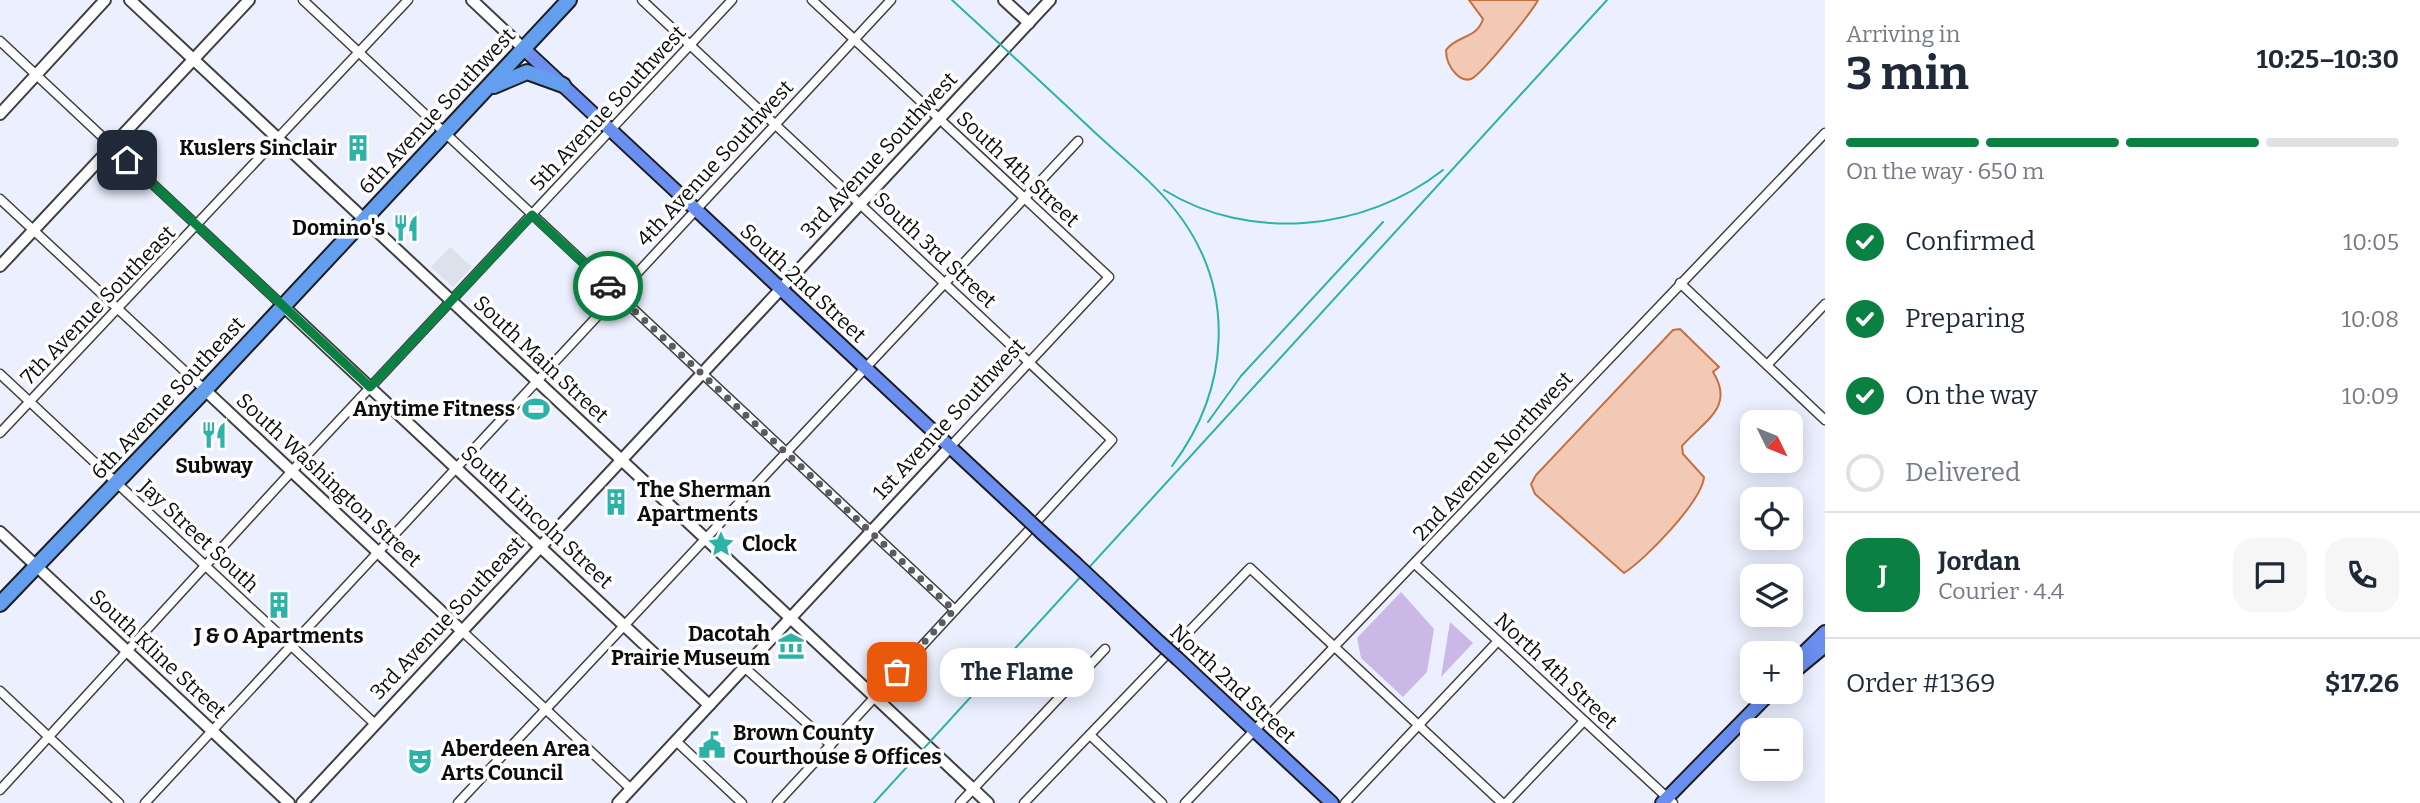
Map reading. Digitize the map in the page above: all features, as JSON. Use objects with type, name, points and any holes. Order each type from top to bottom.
[{"type":"highway","name":"6th Avenue Southwest","points":[[364,219],[569,0]]},
{"type":"highway","points":[[484,92],[527,72],[563,85]]},
{"type":"highway","name":"6th Avenue Southeast","points":[[0,604],[364,219]]},
{"type":"main road","name":"South 2nd Street","points":[[524,49],[1107,593]]},
{"type":"main road","name":"North 2nd Street","points":[[1107,593],[1332,803]]},
{"type":"main road","points":[[1803,653],[1825,632]]},
{"type":"main road","points":[[1803,664],[1825,646]]},
{"type":"main road","points":[[1667,801],[1758,704]]},
{"type":"street","points":[[0,114],[105,0]]},
{"type":"street","name":"South Main Street","points":[[130,0],[988,803]]},
{"type":"street","points":[[0,266],[249,0]]},
{"type":"street","points":[[303,0],[954,610],[777,803]]},
{"type":"street","name":"7th Avenue Southeast","points":[[0,433],[408,0]]},
{"type":"street","name":"South 2nd Street","points":[[472,0],[524,49]]},
{"type":"street","name":"South 3rd Street","points":[[642,0],[1112,440],[954,610]]},
{"type":"street","name":"5th Avenue Southwest","points":[[0,790],[292,471],[732,0]]},
{"type":"street","name":"South 4th Street","points":[[812,0],[1109,277]]},
{"type":"street","name":"4th Avenue Southwest","points":[[145,803],[377,550],[891,0]]},
{"type":"street","points":[[1004,0],[1029,23]]},
{"type":"street","name":"3rd Avenue Southwest","points":[[621,460],[1050,0]]},
{"type":"street","name":"South Lincoln Street","points":[[0,41],[709,705]]},
{"type":"street","name":"2nd Avenue Northwest","points":[[1185,803],[1825,133]]},
{"type":"street","points":[[459,803],[1078,141]]},
{"type":"street","name":"South Washington Street","points":[[0,200],[631,789]]},
{"type":"street","name":"1st Avenue Southwest","points":[[618,803],[1109,277]]},
{"type":"street","points":[[1680,283],[1825,420]]},
{"type":"street","points":[[1767,365],[1825,304]]},
{"type":"street","name":"Jay Street South","points":[[0,374],[375,724]]},
{"type":"street","name":"3rd Avenue Southeast","points":[[302,803],[621,460]]},
{"type":"street","name":"South Kline Street","points":[[0,532],[289,803]]},
{"type":"street","name":"North 4th Street","points":[[1415,564],[1667,801]]},
{"type":"street","points":[[1024,803],[1250,568],[1504,803],[1584,721]]},
{"type":"street","points":[[1345,803],[1498,641]]},
{"type":"street","points":[[960,803],[1105,649]]},
{"type":"street","points":[[744,667],[831,745]]},
{"type":"street","points":[[0,691],[119,803]]},
{"type":"street","points":[[1090,735],[1162,803]]},
{"type":"street","points":[[676,741],[742,803]]},
{"type":"shaded area","points":[[1469,0],[1538,0],[1495,56],[1467,80],[1459,77],[1452,69],[1446,50],[1472,34],[1483,19]]},
{"type":"shaded area","points":[[450,247],[472,267],[453,287],[431,267]]},
{"type":"shaded area","points":[[1680,329],[1719,367],[1713,372],[1719,384],[1719,404],[1708,420],[1682,446],[1683,454],[1704,477],[1694,500],[1683,514],[1658,543],[1624,573],[1535,494],[1531,484],[1536,475],[1673,330]]},
{"type":"shaded area","points":[[1401,592],[1434,629],[1427,672],[1403,697],[1361,658],[1357,638]]},
{"type":"shaded area","points":[[1450,622],[1473,643],[1441,677]]},
{"type":"railway","points":[[952,0],[1156,188],[1176,211],[1196,241],[1209,273],[1217,306],[1219,339],[1215,372],[1206,405],[1172,466]]},
{"type":"railway","points":[[874,803],[1607,0]]},
{"type":"railway","points":[[1164,190],[1197,207],[1233,218],[1270,223],[1306,223],[1343,217],[1379,206],[1412,191],[1443,170]]},
{"type":"railway","points":[[1208,422],[1241,376],[1383,222]]},
{"type":"way so far","points":[[608,286],[954,610],[897,672]]},
{"type":"place","name":"Kuslers Sinclair","points":[[358,148]]},
{"type":"place","name":"Domino's","points":[[406,228]]},
{"type":"place","name":"Anytime Fitness","points":[[536,409]]},
{"type":"place","name":"Subway","points":[[214,435]]},
{"type":"place","name":"The Sherman Apartments","points":[[616,502]]},
{"type":"place","name":"Clock","points":[[721,544]]},
{"type":"place","name":"J & O Apartments","points":[[279,605]]},
{"type":"place","name":"Dacotah Prairie Museum","points":[[791,646]]},
{"type":"place","name":"The Flame","points":[[897,672]]},
{"type":"place","name":"Brown County Courthouse & Offices","points":[[712,745]]},
{"type":"place","name":"Aberdeen Area Arts Council","points":[[420,761]]},
{"type":"route","points":[[127,160],[370,387],[532,215],[608,286]]}]
